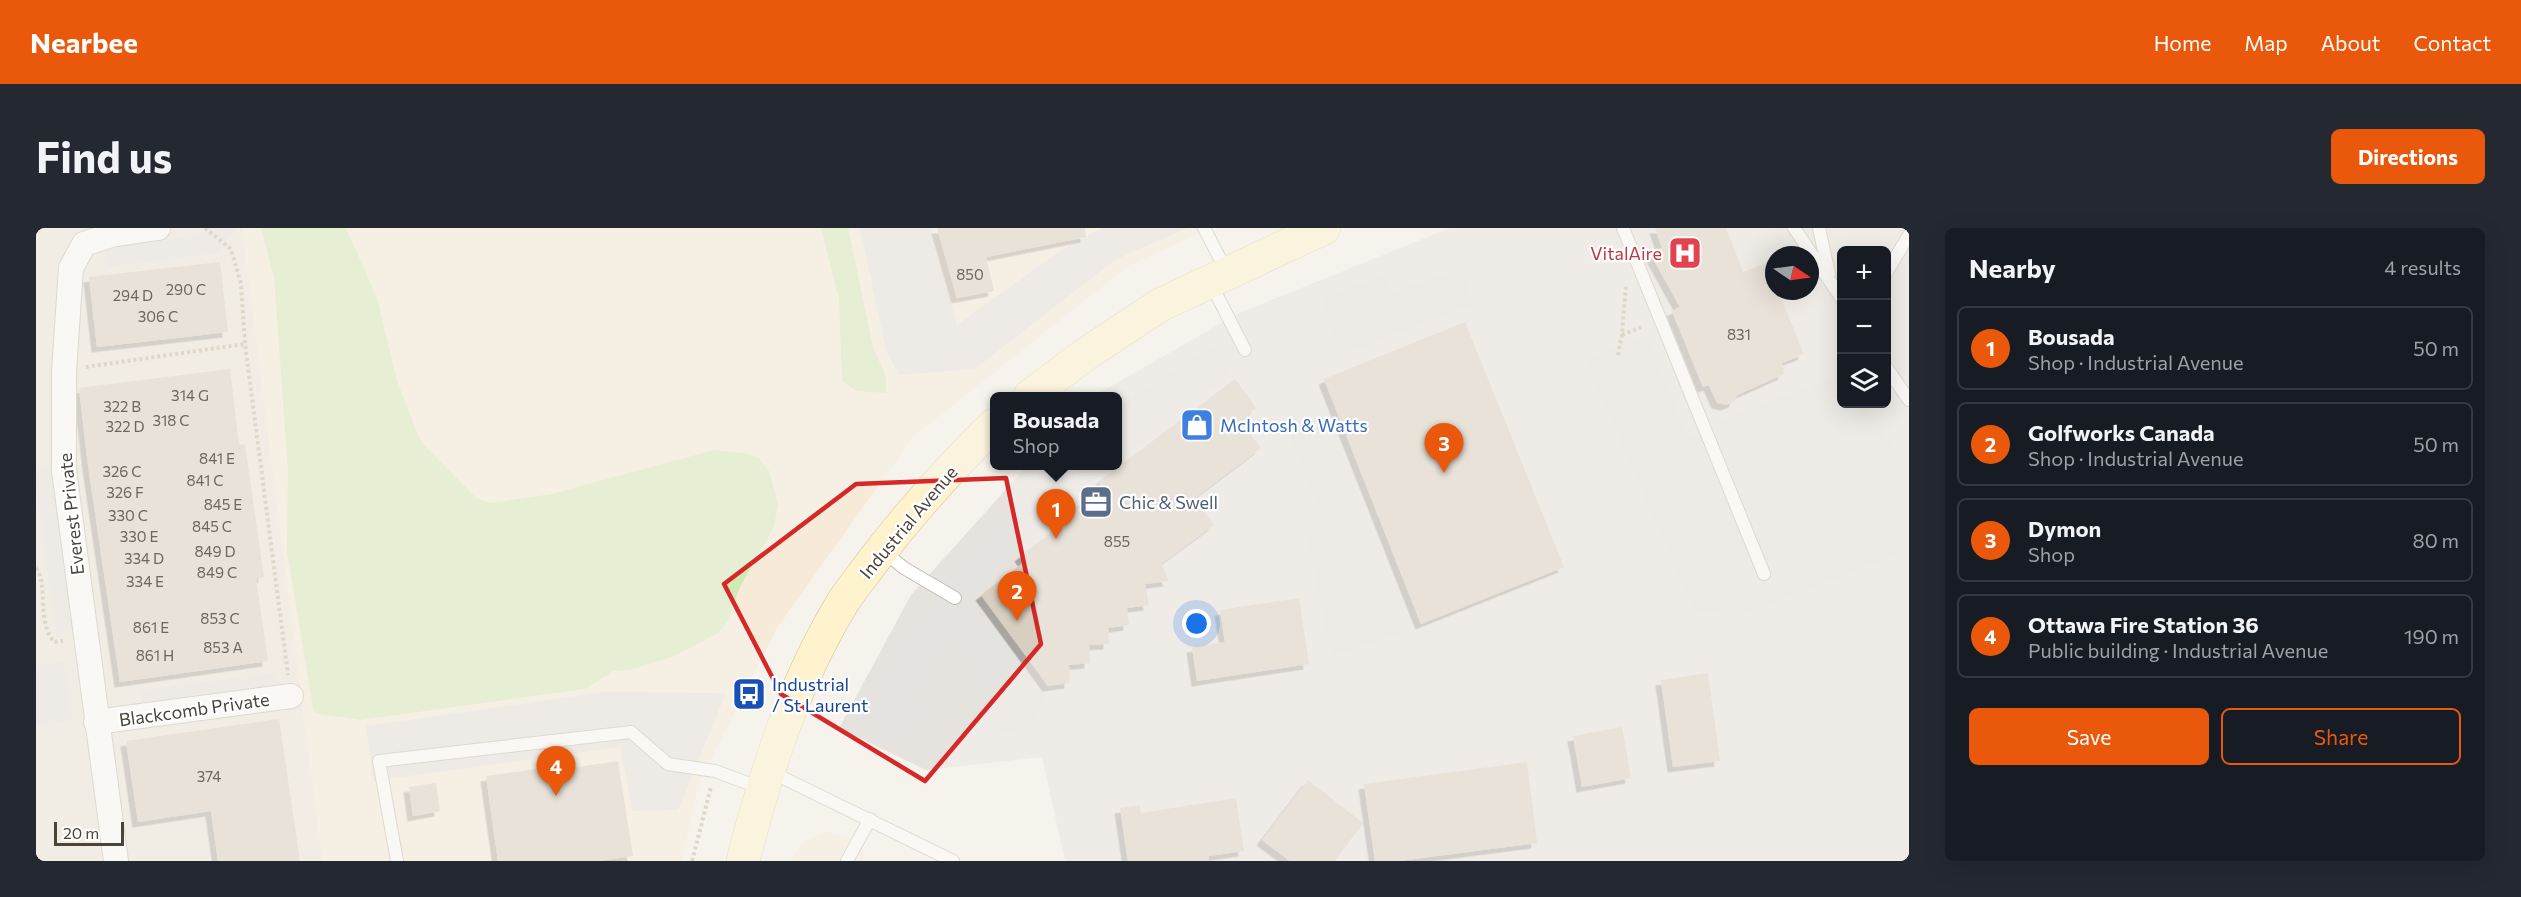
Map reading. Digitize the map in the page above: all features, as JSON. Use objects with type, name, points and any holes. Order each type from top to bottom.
[{"type":"main road","points":[[1035,392],[1083,356],[1160,305],[1324,228]]},
{"type":"main road","name":"Industrial Avenue","points":[[743,861],[765,779],[780,736],[818,646],[844,600],[895,531],[990,429]]},
{"type":"street","name":"Everest Private","points":[[116,861],[64,470],[64,371],[71,268],[84,244],[111,235],[158,228]]},
{"type":"street","name":"Blackcomb Private","points":[[96,722],[291,696]]},
{"type":"lane","points":[[1204,228],[1245,350]]},
{"type":"lane","points":[[1623,228],[1764,574]]},
{"type":"lane","points":[[1794,228],[1837,292]]},
{"type":"lane","points":[[1819,228],[1830,281]]},
{"type":"lane","points":[[1891,266],[1909,235]]},
{"type":"lane","points":[[1891,373],[1909,400]]},
{"type":"lane","points":[[882,550],[904,568],[955,598]]},
{"type":"lane","points":[[397,861],[379,761],[631,732],[668,764],[765,779],[870,819],[953,861]]},
{"type":"lane","points":[[847,861],[870,819]]},
{"type":"path","points":[[205,228],[231,249],[241,284],[245,344],[291,696]]},
{"type":"path","points":[[1618,355],[1627,279],[1640,268]]},
{"type":"path","points":[[64,371],[245,344]]},
{"type":"path","points":[[36,568],[40,575],[39,609],[47,637],[54,642],[85,639]]},
{"type":"path","points":[[692,861],[697,834],[715,771]]},
{"type":"highlighted area","points":[[1006,478],[1041,644],[925,781],[781,694],[724,584],[856,484]]},
{"type":"shaded area","points":[[36,228],[242,228],[322,861],[36,861]]},
{"type":"shaded area","points":[[206,228],[234,228],[235,231],[218,253],[108,267],[106,249],[199,235]]},
{"type":"shaded area","points":[[242,228],[1210,228],[1128,266],[913,437],[777,628],[699,783],[682,861],[322,861]]},
{"type":"shaded area","points":[[860,228],[931,228],[957,325],[1061,250],[1101,228],[1188,228],[1115,260],[975,369],[899,375],[886,351]]},
{"type":"shaded area","points":[[1450,228],[1909,228],[1909,861],[1065,861],[1042,757],[926,770],[839,728],[911,595],[1023,470],[1122,470],[1122,392],[1101,392],[1239,313]]},
{"type":"shaded area","points":[[1461,269],[1474,304],[1340,355],[1322,299],[1383,275],[1391,292]]},
{"type":"shaded area","points":[[1646,336],[1689,440],[1726,418],[1837,376],[1837,408],[1868,408],[1909,470],[1909,549],[1743,615],[1695,613],[1585,359]]},
{"type":"shaded area","points":[[1211,346],[1230,374],[1122,457],[1122,406]]},
{"type":"shaded area","points":[[1325,415],[1413,629],[1332,656],[1301,508],[1317,503],[1288,430]]},
{"type":"shaded area","points":[[69,462],[91,629],[56,634],[36,487],[36,466]]},
{"type":"shaded area","points":[[1043,470],[1105,470],[1068,498],[973,598],[1045,699],[1032,725],[996,735],[950,635],[916,701],[930,708],[908,751],[896,744],[893,750],[864,736],[871,722],[859,715],[910,615],[934,610],[954,567]]},
{"type":"shaded area","points":[[63,662],[72,720],[36,726],[36,666]]},
{"type":"shaded area","points":[[275,673],[279,707],[144,724],[140,690]]},
{"type":"shaded area","points":[[603,692],[726,693],[678,810],[632,811],[620,747],[373,781],[366,726]]},
{"type":"shaded area","points":[[826,832],[859,840],[864,861],[790,861],[805,841]]},
{"type":"green space","points":[[261,228],[346,228],[377,298],[397,381],[421,442],[476,498],[491,503],[552,494],[714,450],[744,453],[759,458],[769,471],[778,504],[774,527],[739,589],[727,622],[718,633],[675,656],[629,670],[613,671],[585,689],[360,720],[314,713],[287,552],[288,470],[274,277]]},
{"type":"green space","points":[[821,228],[848,228],[873,347],[886,377],[886,393],[856,391],[842,381],[839,299]]},
{"type":"building","points":[[937,228],[1085,228],[1086,237],[986,257],[994,291],[957,298]]},
{"type":"building","points":[[1655,228],[1726,228],[1743,272],[1765,264],[1765,300],[1782,300],[1804,354],[1782,363],[1784,374],[1737,395],[1734,402],[1726,405],[1717,403],[1709,385],[1703,387],[1672,311],[1680,307],[1650,253],[1662,248]]},
{"type":"building","points":[[220,262],[228,332],[97,347],[89,277]]},
{"type":"building","points":[[1465,322],[1564,567],[1421,624],[1324,379]]},
{"type":"building","points":[[230,369],[239,445],[245,444],[264,577],[256,578],[268,661],[120,682],[79,388]]},
{"type":"building","points":[[1235,379],[1256,408],[1240,421],[1261,448],[1194,499],[1214,525],[1161,564],[1169,581],[1145,584],[1149,605],[1127,608],[1129,625],[1108,628],[1109,644],[1089,645],[1090,663],[1069,665],[1070,683],[1048,686],[981,595],[1024,562],[1020,556],[1063,524],[1059,520],[1102,487],[1098,482],[1114,470],[1122,470],[1122,464]]},
{"type":"building","points":[[1299,598],[1309,664],[1197,681],[1192,647],[1225,642],[1220,610]]},
{"type":"building","points":[[1708,673],[1720,761],[1673,767],[1661,680]]},
{"type":"building","points":[[279,719],[300,861],[218,861],[211,811],[138,822],[126,741]]},
{"type":"building","points":[[1622,727],[1631,778],[1582,787],[1573,736]]},
{"type":"building","points":[[618,761],[633,856],[597,861],[498,861],[486,776],[543,768],[544,772]]},
{"type":"building","points":[[1527,762],[1537,843],[1398,861],[1375,861],[1364,784]]},
{"type":"building","points":[[1308,780],[1363,823],[1335,861],[1290,861],[1262,840]]},
{"type":"building","points":[[436,783],[440,811],[413,816],[409,787]]},
{"type":"building","points":[[1236,798],[1244,851],[1209,856],[1209,861],[1128,861],[1120,808],[1140,805],[1141,813]]},
{"type":"place","name":"VitalAire","points":[[1685,253]]},
{"type":"place","name":"McIntosh & Watts","points":[[1197,425]]},
{"type":"place","name":"Dymon","points":[[1444,473]]},
{"type":"place","name":"Chic & Swell","points":[[1096,502]]},
{"type":"place","name":"Bousada","points":[[1056,539]]},
{"type":"place","name":"Golfworks Canada","points":[[1017,621]]},
{"type":"place","name":"Industrial / St Laurent","points":[[749,694]]},
{"type":"place","name":"Ottawa Fire Station 36","points":[[556,796]]}]
